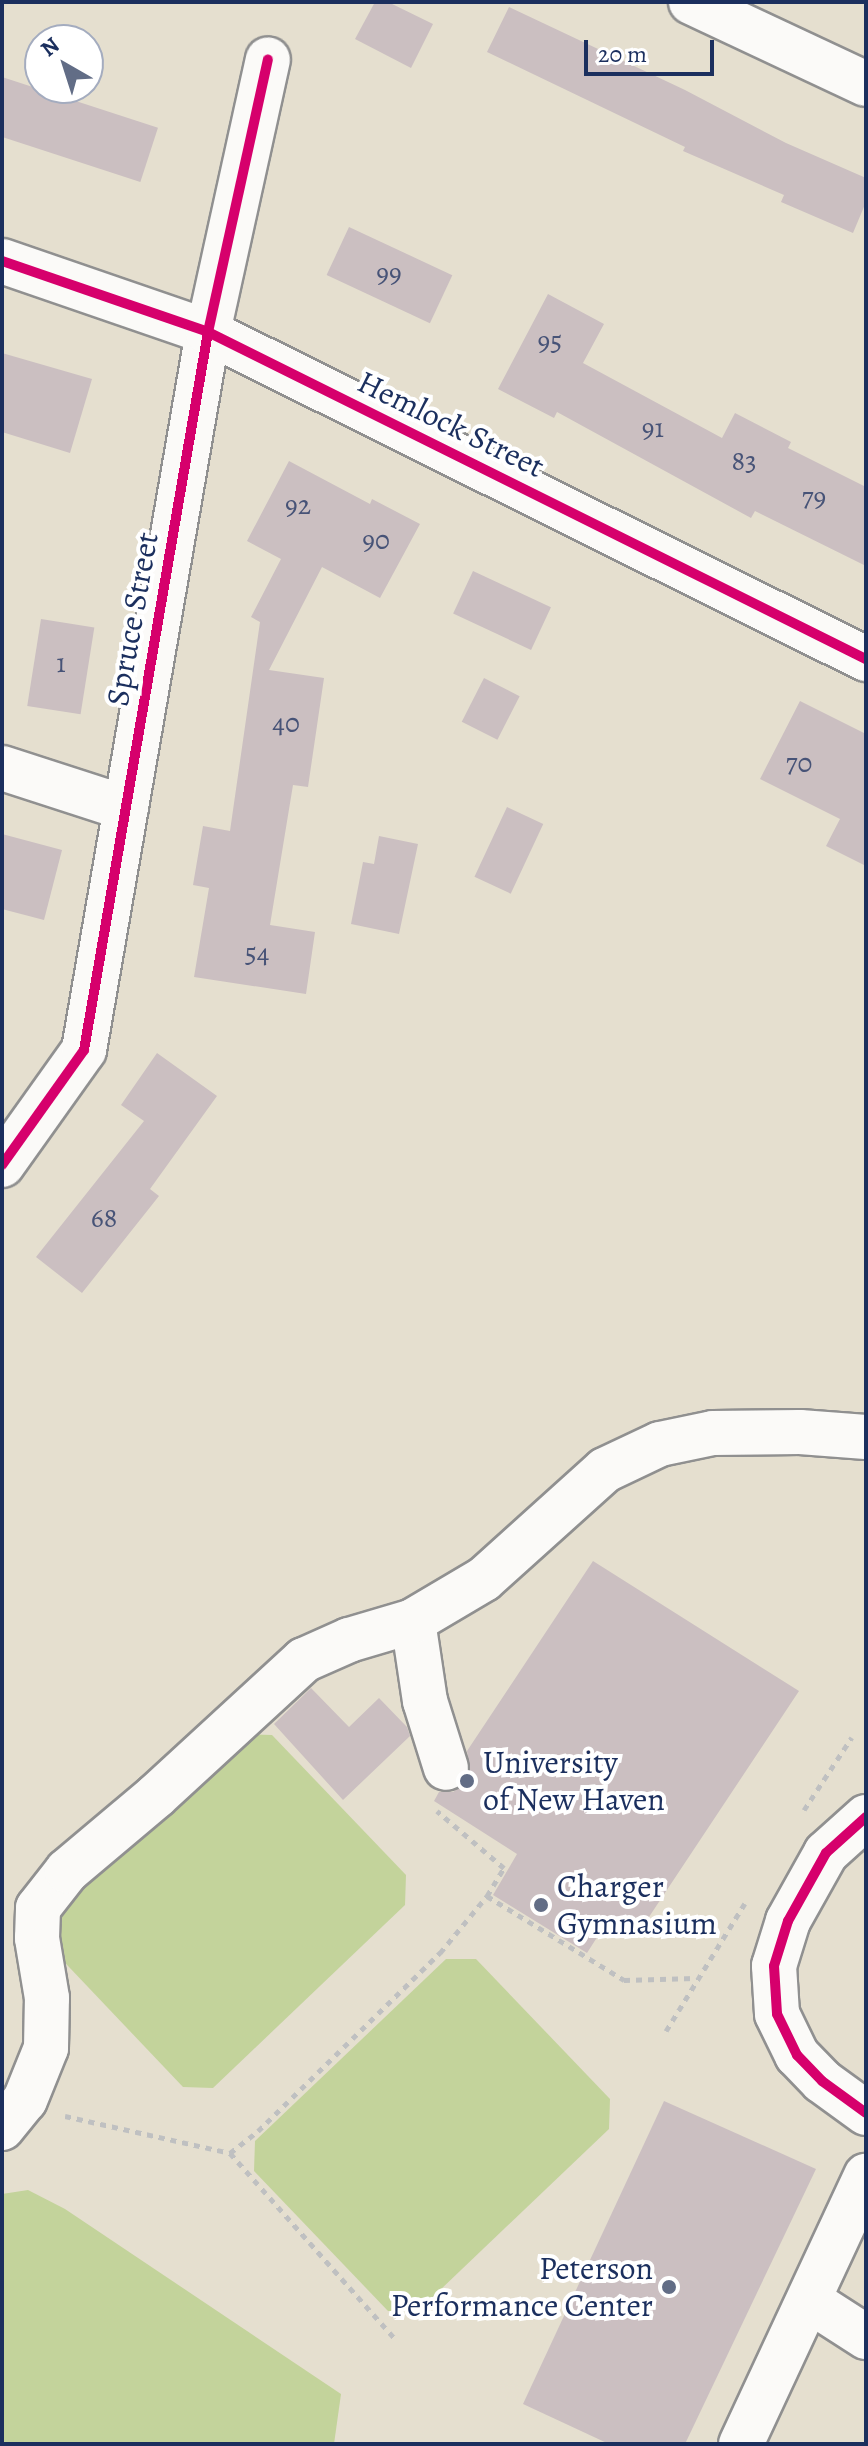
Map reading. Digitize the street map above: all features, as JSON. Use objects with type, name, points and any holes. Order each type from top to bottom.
[{"type":"street","points":[[691,2],[866,84]]},
{"type":"street","name":"Spruce Street","points":[[2,1165],[84,1050],[208,332],[268,60]]},
{"type":"street","name":"Hemlock Street","points":[[2,261],[208,332],[866,659]]},
{"type":"street","points":[[2,768],[126,808]]},
{"type":"street","points":[[13,2114],[46,2048],[47,1998],[37,1938],[38,1908],[67,1871],[156,1796],[304,1660],[349,1640],[413,1621],[484,1579],[605,1470],[660,1444],[713,1433],[800,1432],[866,1437]]},
{"type":"street","points":[[413,1621],[425,1701],[446,1768]]},
{"type":"street","points":[[866,1817],[826,1853],[788,1921],[774,1966],[777,2014],[797,2055],[822,2081],[866,2113]]},
{"type":"street","points":[[741,2444],[866,2176]]},
{"type":"street","points":[[810,2301],[866,2337]]},
{"type":"path","points":[[230,2153],[258,2131],[440,1953],[487,1896],[504,1868],[447,1823],[430,1802],[446,1768]]},
{"type":"path","points":[[487,1896],[624,1980],[696,1978]]},
{"type":"path","points":[[13,2114],[75,2119],[230,2153],[396,2340]]},
{"type":"green space","points":[[242,1734],[272,1735],[406,1875],[405,1905],[213,2088],[183,2087],[50,1947],[50,1917]]},
{"type":"green space","points":[[446,1959],[476,1959],[610,2099],[609,2129],[417,2312],[388,2311],[254,2171],[255,2141]]},
{"type":"green space","points":[[28,2190],[65,2209],[341,2394],[334,2444],[2,2444],[2,2194]]},
{"type":"building","points":[[375,2],[388,2],[433,24],[411,68],[355,39]]},
{"type":"building","points":[[509,7],[685,90],[786,143],[866,178],[866,202],[853,233],[781,202],[784,195],[683,151],[685,147],[487,52]]},
{"type":"building","points":[[2,77],[24,84],[24,104],[85,104],[158,128],[140,182],[2,137]]},
{"type":"building","points":[[349,227],[452,275],[430,323],[327,275]]},
{"type":"building","points":[[548,294],[604,324],[583,363],[722,438],[735,413],[791,442],[788,448],[866,487],[866,566],[755,511],[751,518],[557,412],[554,418],[498,389]]},
{"type":"building","points":[[2,353],[92,379],[70,453],[2,432]]},
{"type":"building","points":[[289,461],[370,504],[372,499],[420,524],[380,598],[322,567],[269,670],[324,678],[308,787],[293,785],[270,925],[315,932],[306,994],[194,977],[209,888],[193,885],[203,826],[230,831],[260,622],[251,617],[281,559],[247,541]]},
{"type":"building","points":[[473,571],[551,607],[531,650],[453,614]]},
{"type":"building","points":[[41,619],[94,627],[81,714],[27,706]]},
{"type":"building","points":[[484,678],[520,696],[497,740],[462,722]]},
{"type":"building","points":[[800,701],[866,734],[866,866],[826,846],[840,819],[760,779]]},
{"type":"building","points":[[507,807],[543,824],[511,894],[474,877]]},
{"type":"building","points":[[2,834],[62,850],[44,920],[2,909]]},
{"type":"building","points":[[379,836],[418,844],[399,934],[351,924],[363,862],[374,864]]},
{"type":"building","points":[[157,1053],[217,1096],[150,1189],[159,1196],[82,1293],[36,1257],[144,1121],[121,1105]]},
{"type":"building","points":[[593,1561],[799,1691],[639,1932],[610,1917],[587,1953],[493,1895],[517,1854],[434,1801],[439,1792],[453,1792],[465,1784],[470,1773],[467,1751]]},
{"type":"building","points":[[311,1688],[349,1727],[379,1698],[407,1727],[410,1736],[343,1800],[274,1724]]},
{"type":"building","name":"Peterson Performance Center","points":[[664,2101],[816,2169],[685,2444],[609,2444],[523,2404]]},
{"type":"cycle path","points":[[2,1165],[84,1050],[208,332],[268,60]]},
{"type":"cycle path","points":[[2,261],[208,332],[866,659]]},
{"type":"cycle path","points":[[866,1817],[826,1853],[788,1921],[774,1966],[777,2014],[797,2055],[822,2081],[866,2113]]},
{"type":"place","name":"University of New Haven","points":[[467,1781]]},
{"type":"place","name":"Charger Gymnasium","points":[[541,1905]]},
{"type":"place","name":"Peterson Performance Center","points":[[669,2287]]}]
